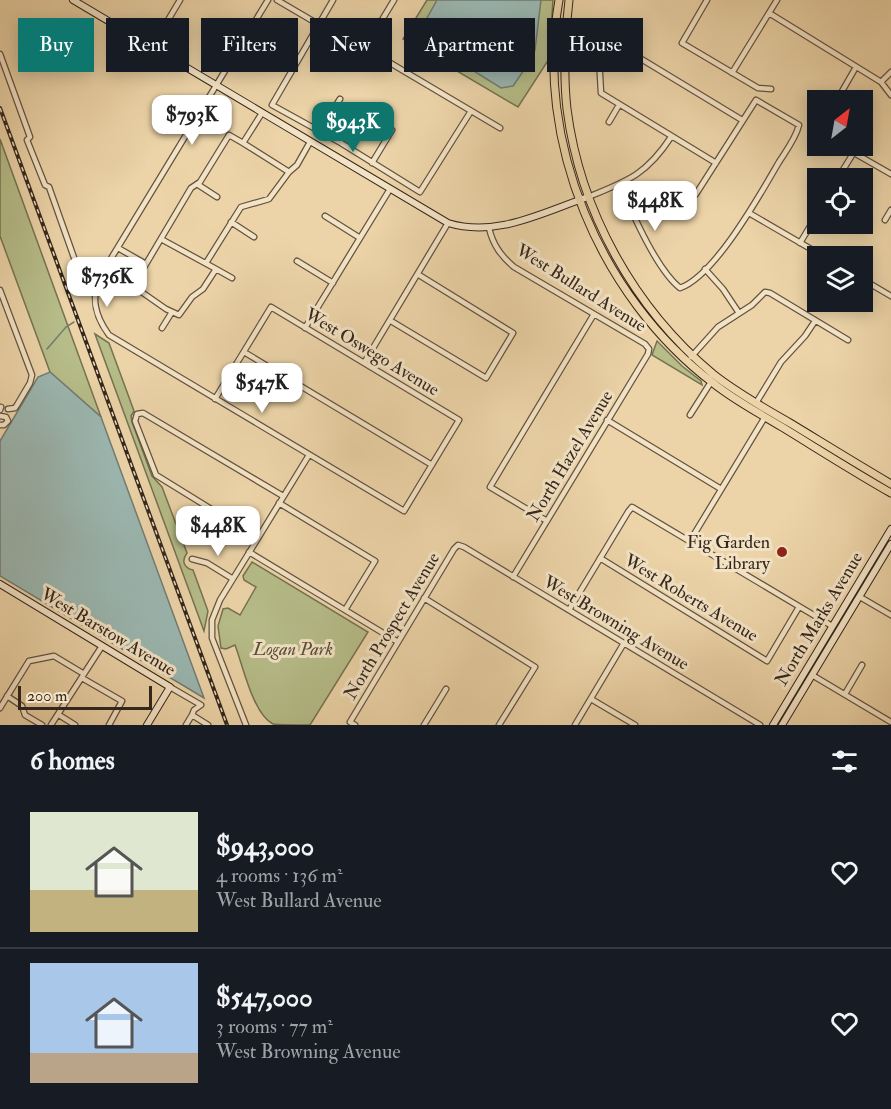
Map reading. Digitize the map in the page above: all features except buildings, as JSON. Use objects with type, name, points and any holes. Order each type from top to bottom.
[{"type":"main road","points":[[559,0],[554,59],[556,102],[565,150],[579,200],[595,238],[628,295],[646,318],[687,361],[711,382],[891,493]]},
{"type":"main road","points":[[568,18],[569,0]]},
{"type":"main road","points":[[565,72],[571,137],[588,197],[608,242],[632,283],[660,321],[693,355],[731,387],[891,484]]},
{"type":"main road","points":[[711,382],[731,387]]},
{"type":"main road","points":[[831,455],[840,459],[843,455]]},
{"type":"street","points":[[73,0],[106,20]]},
{"type":"street","points":[[170,18],[180,0]]},
{"type":"street","points":[[257,18],[268,0]]},
{"type":"street","points":[[277,0],[310,19]]},
{"type":"street","points":[[322,18],[333,0]]},
{"type":"street","points":[[394,0],[365,48],[500,128]]},
{"type":"street","points":[[707,0],[682,43],[758,88],[771,88]]},
{"type":"street","points":[[732,74],[777,0]]},
{"type":"street","points":[[769,13],[881,82],[891,95]]},
{"type":"street","points":[[310,38],[272,105],[347,146],[420,192],[471,111]]},
{"type":"street","points":[[0,54],[30,137],[27,140],[45,185],[49,187],[78,269],[98,282]]},
{"type":"street","points":[[643,60],[742,120]]},
{"type":"street","points":[[843,90],[856,67]]},
{"type":"street","points":[[189,69],[448,223],[462,227],[501,227],[620,184],[649,166],[671,137]]},
{"type":"street","points":[[215,399],[244,352],[432,465],[404,512],[215,399],[109,335],[102,325],[94,299],[98,282],[224,72]]},
{"type":"street","points":[[599,72],[601,93],[716,163]]},
{"type":"street","points":[[881,82],[891,72]]},
{"type":"street","points":[[319,132],[340,99]]},
{"type":"street","points":[[620,184],[645,237],[680,288],[705,269],[728,244],[749,213],[799,125],[756,100],[688,203]]},
{"type":"street","points":[[609,122],[619,105]]},
{"type":"street","points":[[243,143],[262,113]]},
{"type":"street","points":[[372,163],[392,130]]},
{"type":"street","points":[[216,269],[203,289],[192,297],[179,315],[133,286],[191,188],[200,182],[229,135],[290,172]]},
{"type":"street","points":[[206,263],[241,207],[269,200],[297,165],[310,141]]},
{"type":"street","points":[[340,159],[347,146]]},
{"type":"street","points":[[861,156],[891,174]]},
{"type":"street","points":[[197,184],[217,196]]},
{"type":"street","points":[[305,328],[390,189]]},
{"type":"street","points":[[885,220],[891,210]]},
{"type":"street","points":[[749,213],[807,247]]},
{"type":"street","points":[[325,216],[360,238]]},
{"type":"street","points":[[231,222],[254,237]]},
{"type":"street","points":[[364,363],[448,223]]},
{"type":"street","name":"West Bullard Avenue","points":[[489,228],[494,244],[505,260],[645,344],[649,349]]},
{"type":"street","points":[[800,243],[807,231]]},
{"type":"street","points":[[161,239],[232,278]]},
{"type":"street","points":[[118,248],[146,264]]},
{"type":"street","points":[[297,261],[333,283]]},
{"type":"street","points":[[705,269],[723,289],[739,314]]},
{"type":"street","points":[[390,321],[486,378],[513,333],[418,275]]},
{"type":"street","points":[[873,285],[891,296]]},
{"type":"street","points":[[0,290],[32,379],[15,408],[0,408]]},
{"type":"street","points":[[687,361],[718,327],[752,305],[765,292],[848,340]]},
{"type":"street","name":"West Oswego Avenue","points":[[244,352],[271,307],[459,420],[432,465]]},
{"type":"street","points":[[162,328],[172,312]]},
{"type":"street","points":[[547,521],[490,487],[594,314]]},
{"type":"street","points":[[756,403],[781,362],[805,336],[815,321]]},
{"type":"street","name":"North Hazel Avenue","points":[[513,577],[649,349]]},
{"type":"street","points":[[690,415],[711,382]]},
{"type":"street","points":[[1,427],[7,423],[8,409]]},
{"type":"street","points":[[258,538],[156,475],[135,421],[136,414],[143,413],[283,496]]},
{"type":"street","points":[[0,416],[7,418]]},
{"type":"street","points":[[690,541],[765,417]]},
{"type":"street","points":[[607,420],[721,489]]},
{"type":"street","points":[[246,725],[212,638],[212,620],[233,579],[309,455]]},
{"type":"street","points":[[279,503],[375,561],[345,610]]},
{"type":"street","points":[[569,610],[632,507],[832,626],[832,634],[823,650],[823,656]]},
{"type":"street","name":"North Marks Avenue","points":[[773,725],[891,529]]},
{"type":"street","name":"North Marks Avenue","points":[[782,725],[891,544]]},
{"type":"street","name":"West Browning Avenue","points":[[458,545],[760,725]]},
{"type":"street","name":"North Prospect Avenue","points":[[352,723],[424,598],[458,545]]},
{"type":"street","points":[[249,552],[398,642]]},
{"type":"street","name":"West Roberts Avenue","points":[[600,558],[767,661],[799,607]]},
{"type":"street","points":[[192,559],[207,563],[233,579]]},
{"type":"street","points":[[860,581],[860,589],[854,598],[891,615]]},
{"type":"street","name":"West Barstow Avenue","points":[[0,584],[201,705],[194,710],[192,715]]},
{"type":"street","points":[[424,598],[535,667],[499,725]]},
{"type":"street","points":[[575,725],[624,643]]},
{"type":"street","points":[[51,725],[102,646]]},
{"type":"street","points":[[0,708],[29,661],[54,656],[122,701],[109,725]]},
{"type":"street","points":[[845,694],[862,666]]},
{"type":"street","points":[[812,675],[891,722]]},
{"type":"street","points":[[147,725],[170,687]]},
{"type":"street","points":[[423,725],[446,689]]},
{"type":"street","points":[[7,696],[22,705],[25,716],[42,725]]},
{"type":"street","points":[[591,699],[635,725]]},
{"type":"street","points":[[59,715],[72,724]]},
{"type":"street","points":[[186,725],[192,715],[208,725]]},
{"type":"green space","points":[[427,0],[553,0],[552,18],[547,18],[547,62],[518,107],[459,72],[535,72],[535,18],[416,18]]},
{"type":"green space","points":[[0,139],[101,417],[50,372],[0,236]]},
{"type":"green space","points":[[95,334],[109,343],[134,411],[131,416],[132,422],[152,476],[162,487],[187,553],[184,564],[193,570],[208,611],[204,631]]},
{"type":"green space","points":[[657,341],[701,381],[702,385],[652,355]]},
{"type":"green space","name":"Logan Park","points":[[252,562],[368,632],[310,725],[273,724],[266,719],[254,700],[235,645],[226,649],[221,648],[218,626],[223,609],[228,608],[240,615],[256,587],[244,580],[243,576]]},
{"type":"water","points":[[437,0],[541,0],[535,50],[535,18],[427,18]]},
{"type":"water","points":[[475,72],[523,72],[513,86],[501,88]]},
{"type":"water","points":[[50,372],[101,417],[204,698],[0,576],[0,441],[38,377]]},
{"type":"waterway","points":[[47,349],[66,327],[74,322]]},
{"type":"railway","points":[[0,108],[227,725]]},
{"type":"place","name":"Fig Garden Library","points":[[782,552]]}]
